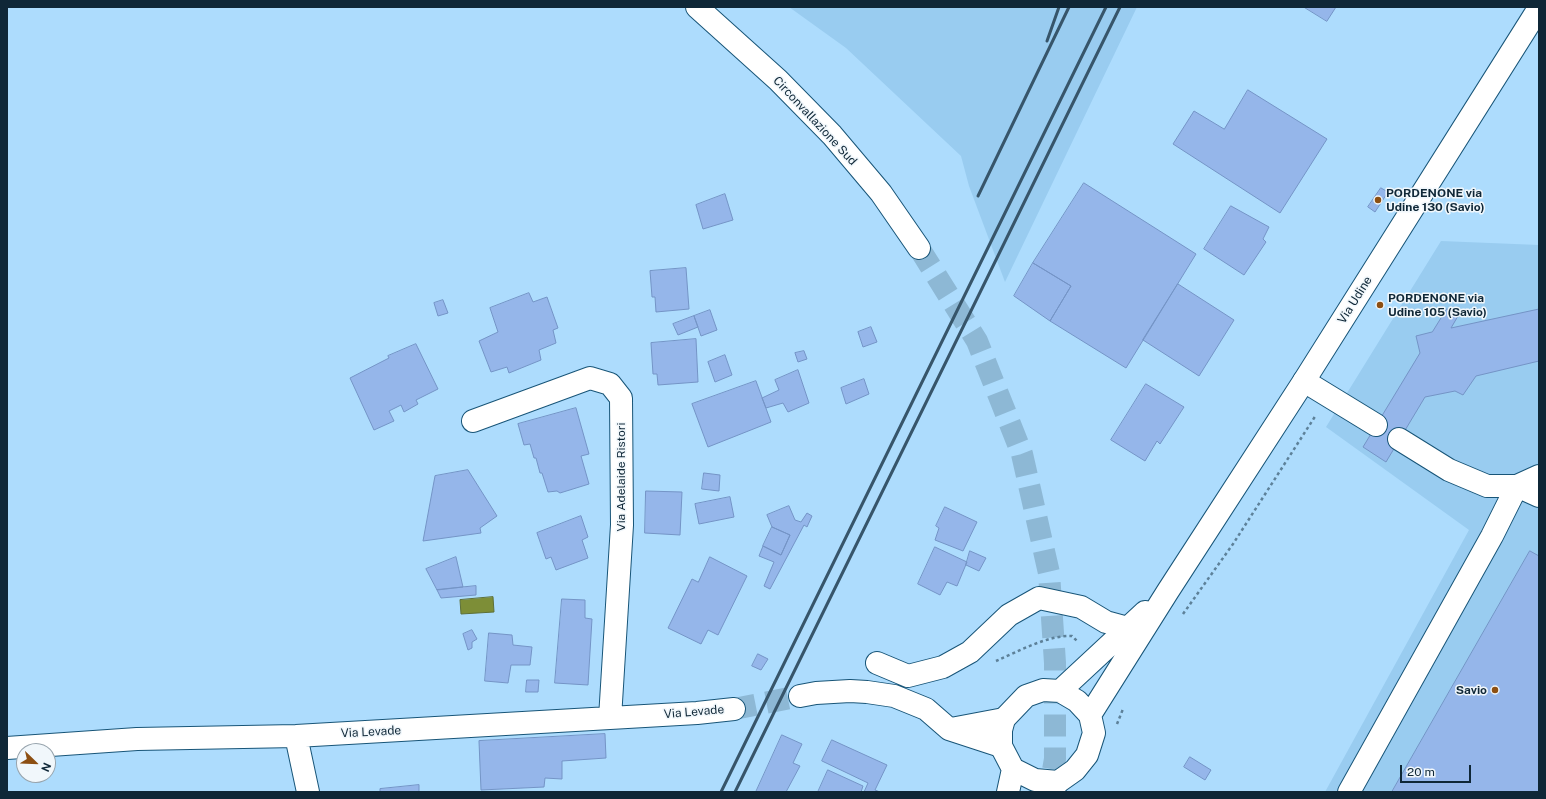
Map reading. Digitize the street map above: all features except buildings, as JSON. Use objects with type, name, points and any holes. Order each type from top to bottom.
[{"type":"main road","name":"Circonvallazione Sud","points":[[697,7],[778,80],[832,135],[881,193],[918,248]]},
{"type":"main road","name":"Via Udine","points":[[1168,591],[1304,381],[1539,8]]},
{"type":"main road","name":"Via Adelaide Ristori","points":[[474,421],[590,378],[610,384],[621,398],[622,525],[610,718]]},
{"type":"main road","points":[[1304,381],[1376,425]]},
{"type":"main road","points":[[1399,439],[1449,470],[1487,486],[1517,486],[1539,476]]},
{"type":"main road","points":[[1517,486],[1539,496]]},
{"type":"main road","points":[[1349,792],[1492,536],[1517,486]]},
{"type":"main road","points":[[1060,691],[1168,591]]},
{"type":"main road","points":[[1090,715],[1168,591]]},
{"type":"main road","points":[[877,663],[908,676],[943,667],[970,652],[1009,615],[1039,598],[1081,607],[1106,622],[1128,628]]},
{"type":"main road","points":[[1042,690],[1060,691],[1077,701],[1090,715],[1094,734],[1087,755],[1075,770],[1054,787],[1035,780],[1013,769],[1001,746],[1001,730],[1004,719],[1026,696],[1042,690]]},
{"type":"main road","points":[[800,696],[843,691],[894,696],[926,710],[949,729],[1001,746]]},
{"type":"main road","name":"Via Levade","points":[[7,748],[137,738],[296,736],[696,713],[734,709]]},
{"type":"main road","points":[[949,729],[1004,719]]},
{"type":"main road","points":[[296,736],[308,792]]},
{"type":"main road","points":[[1008,792],[1013,769]]},
{"type":"path","points":[[1178,621],[1233,544],[1328,395]]},
{"type":"path","points":[[1116,726],[1125,705]]},
{"type":"shaded area","points":[[789,7],[1137,7],[1005,282],[969,186],[961,156],[846,48]]},
{"type":"shaded area","points":[[1441,241],[1539,245],[1539,792],[1325,792],[1469,530],[1326,427]]},
{"type":"shaded area","points":[[493,597],[494,612],[461,614],[460,600]]},
{"type":"tunnel","points":[[919,248],[977,341],[1022,454],[1049,573],[1055,663],[1055,759],[1049,792]]},
{"type":"tunnel","points":[[734,709],[800,696]]},
{"type":"railway","points":[[1047,41],[1059,7]]},
{"type":"railway","points":[[978,196],[1069,7]]},
{"type":"railway","points":[[721,792],[1106,7]]},
{"type":"railway","points":[[735,792],[1120,7]]},
{"type":"place","name":"PORDENONE via Udine 130 (Savio)","points":[[1378,200]]},
{"type":"place","name":"PORDENONE via Udine 105 (Savio)","points":[[1380,305]]},
{"type":"place","name":"Savio","points":[[1495,690]]}]
